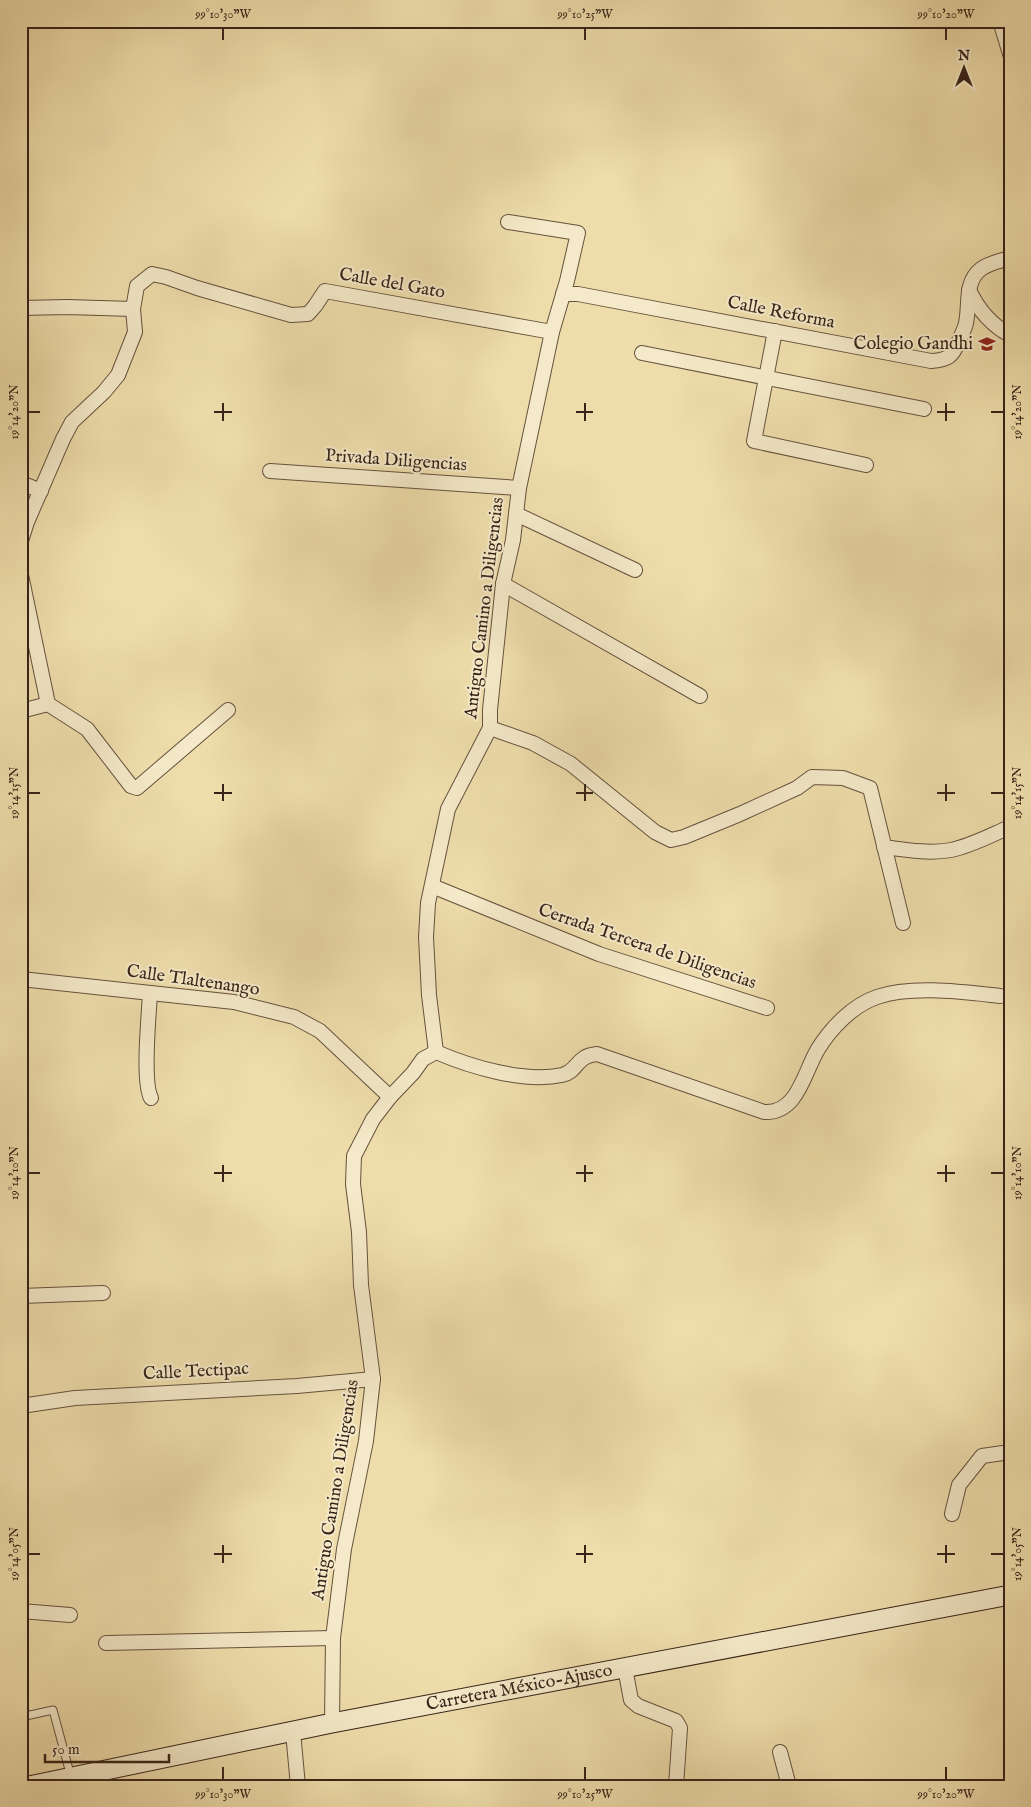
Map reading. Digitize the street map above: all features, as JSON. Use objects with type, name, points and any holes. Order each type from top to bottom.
[{"type":"main road","name":"Carretera México-Ajusco","points":[[29,1786],[332,1724],[1010,1595]]},
{"type":"street","points":[[1000,21],[1010,54]]},
{"type":"street","name":"Antiguo Camino a Diligencias","points":[[332,1724],[333,1638],[344,1549],[366,1441],[374,1379],[361,1286],[359,1232],[353,1184],[354,1156],[373,1118],[423,1059],[436,1052],[429,996],[426,937],[428,903],[448,809],[490,728],[490,710],[503,584],[513,540],[519,488],[552,332],[564,294],[578,233],[508,222]]},
{"type":"street","points":[[1010,258],[992,263],[980,270],[969,289],[977,306],[1000,330],[1010,335]]},
{"type":"street","name":"Calle del Gato","points":[[133,309],[137,286],[152,274],[291,315],[308,314],[325,291],[552,332]]},
{"type":"street","name":"Calle Reforma","points":[[564,294],[578,294],[931,361],[943,361],[954,352],[966,323],[969,289]]},
{"type":"street","points":[[21,308],[133,309],[135,317],[135,332],[118,376],[72,422],[63,438],[27,522],[21,541]]},
{"type":"street","points":[[775,331],[754,441],[866,465]]},
{"type":"street","points":[[642,353],[924,409]]},
{"type":"street","name":"Privada Diligencias","points":[[270,471],[519,488]]},
{"type":"street","points":[[21,482],[41,491]]},
{"type":"street","points":[[516,514],[635,570]]},
{"type":"street","points":[[21,575],[48,704]]},
{"type":"street","points":[[503,584],[700,696]]},
{"type":"street","points":[[21,711],[48,704],[87,728],[131,786],[137,788],[228,710]]},
{"type":"street","points":[[490,728],[533,743],[570,764],[655,832],[671,840],[684,837],[740,814],[796,788],[812,777],[843,778],[870,788],[903,923]]},
{"type":"street","points":[[884,848],[925,852],[951,850],[1010,826]]},
{"type":"street","name":"Cerrada Tercera de Diligencias","points":[[432,886],[599,954],[767,1008]]},
{"type":"street","name":"Calle Tlaltenango","points":[[21,979],[234,1002],[294,1017],[320,1031],[390,1097]]},
{"type":"street","points":[[436,1052],[456,1061],[478,1067],[510,1074],[537,1076],[562,1075],[571,1071],[582,1058],[597,1054],[764,1112],[770,1112],[784,1108],[790,1102],[822,1044],[835,1027],[867,1001],[891,994],[932,990],[951,990],[1000,996]]},
{"type":"street","points":[[150,993],[146,1075],[148,1092],[151,1098]]},
{"type":"street","points":[[21,1296],[103,1293]]},
{"type":"street","name":"Calle Tectipac","points":[[21,1406],[75,1398],[297,1386],[374,1379]]},
{"type":"street","points":[[952,1514],[960,1485],[982,1456],[1010,1452]]},
{"type":"street","points":[[21,1612],[70,1615]]},
{"type":"street","points":[[106,1644],[333,1638]]},
{"type":"street","points":[[625,1668],[631,1700],[638,1706],[676,1721],[680,1728],[676,1786]]},
{"type":"street","points":[[293,1732],[298,1786]]},
{"type":"street","points":[[780,1752],[789,1786]]},
{"type":"lane","points":[[21,1717],[53,1710],[71,1777]]},
{"type":"place","name":"Colegio Gandhi","points":[[987,344]]}]
